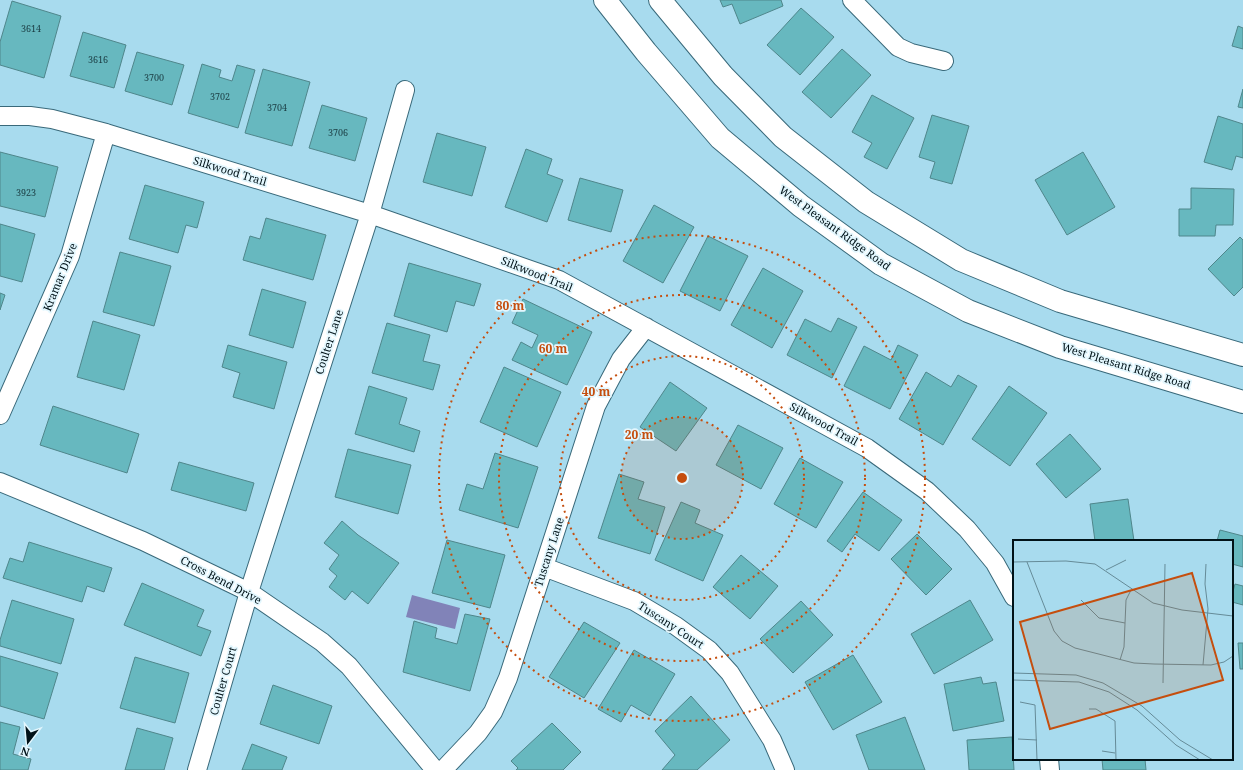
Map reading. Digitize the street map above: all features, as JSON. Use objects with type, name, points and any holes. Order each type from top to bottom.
[{"type":"main road","name":"West Pleasant Ridge Road","points":[[605,0],[646,52],[720,138],[801,206],[881,264],[968,311],[1060,347],[1243,402]]},
{"type":"main road","points":[[660,0],[724,76],[782,137],[872,206],[961,260],[1060,301],[1243,355]]},
{"type":"street","points":[[852,0],[898,47],[911,53],[944,61]]},
{"type":"street","name":"Coulter Lane","points":[[249,592],[370,214],[405,90]]},
{"type":"street","name":"Silkwood Trail","points":[[0,116],[30,116],[52,119],[106,133],[370,214],[559,280],[867,448],[928,491],[967,528],[995,563],[1013,595]]},
{"type":"street","name":"Kramar Drive","points":[[0,415],[70,256],[106,133]]},
{"type":"street","name":"Tuscany Lane","points":[[443,770],[478,733],[493,712],[508,678],[596,406],[621,359],[646,327]]},
{"type":"street","name":"Cross Bend Drive","points":[[0,482],[143,541],[249,592],[322,642],[348,666],[435,770]]},
{"type":"street","name":"Tuscany Court","points":[[544,567],[634,601],[676,626],[709,650],[730,673],[772,740],[786,770]]},
{"type":"street","name":"Coulter Court","points":[[197,770],[249,592]]},
{"type":"street","points":[[1049,760],[1050,770]]},
{"type":"water","points":[[412,595],[460,608],[455,629],[406,617]]},
{"type":"building","points":[[720,0],[781,0],[783,6],[740,24],[732,4],[723,7]]},
{"type":"building","points":[[12,1],[61,16],[44,78],[0,65],[0,42]]},
{"type":"building","points":[[801,8],[834,37],[800,75],[767,45]]},
{"type":"building","points":[[1238,26],[1243,28],[1243,49],[1232,46]]},
{"type":"building","points":[[83,32],[126,45],[114,88],[70,76]]},
{"type":"building","points":[[842,49],[871,75],[831,118],[802,92]]},
{"type":"building","points":[[137,52],[184,65],[172,105],[125,91]]},
{"type":"building","points":[[202,64],[221,70],[219,77],[232,81],[237,65],[255,70],[238,128],[188,113]]},
{"type":"building","points":[[263,69],[310,82],[292,146],[245,133]]},
{"type":"building","points":[[1243,89],[1243,108],[1238,107]]},
{"type":"building","points":[[872,95],[914,118],[887,169],[864,157],[872,143],[852,132]]},
{"type":"building","points":[[322,105],[367,118],[355,161],[309,148]]},
{"type":"building","points":[[932,115],[969,126],[952,184],[930,178],[935,162],[919,157]]},
{"type":"building","points":[[1218,116],[1243,124],[1243,158],[1236,156],[1232,170],[1204,162]]},
{"type":"building","points":[[437,133],[486,147],[472,196],[423,182]]},
{"type":"building","points":[[526,149],[552,159],[547,174],[563,180],[547,222],[505,207]]},
{"type":"building","points":[[0,152],[58,167],[45,217],[0,206]]},
{"type":"building","points":[[1083,152],[1115,207],[1067,235],[1035,180]]},
{"type":"building","points":[[580,178],[623,190],[611,232],[568,220]]},
{"type":"building","points":[[145,185],[204,202],[197,228],[186,225],[178,253],[129,239]]},
{"type":"building","points":[[1191,188],[1234,189],[1233,225],[1216,225],[1215,236],[1179,236],[1179,209],[1191,209]]},
{"type":"building","points":[[654,205],[694,227],[663,283],[623,261]]},
{"type":"building","points":[[266,218],[326,235],[313,280],[243,260],[250,236],[260,239]]},
{"type":"building","points":[[0,224],[35,234],[22,282],[0,276]]},
{"type":"building","points":[[708,236],[748,256],[720,311],[680,291]]},
{"type":"building","points":[[1240,237],[1243,240],[1243,287],[1234,296],[1208,269]]},
{"type":"building","points":[[120,252],[171,266],[154,326],[103,312]]},
{"type":"building","points":[[409,263],[481,284],[474,306],[456,301],[447,332],[394,316]]},
{"type":"building","points":[[763,268],[803,291],[772,348],[731,325]]},
{"type":"building","points":[[262,289],[306,302],[293,348],[249,335]]},
{"type":"building","points":[[0,293],[5,295],[0,310]]},
{"type":"building","points":[[523,299],[592,332],[567,385],[512,360],[521,342],[532,348],[538,335],[512,323]]},
{"type":"building","points":[[838,318],[857,327],[832,378],[787,355],[805,319],[831,332]]},
{"type":"building","points":[[93,321],[140,335],[124,390],[77,377]]},
{"type":"building","points":[[387,323],[430,335],[423,361],[440,365],[433,390],[372,373]]},
{"type":"building","points":[[228,345],[287,362],[274,409],[233,397],[240,373],[222,367]]},
{"type":"building","points":[[898,345],[918,355],[890,409],[844,386],[864,346],[891,360]]},
{"type":"building","points":[[504,367],[561,392],[537,447],[480,422]]},
{"type":"building","points":[[926,372],[951,387],[958,375],[977,386],[943,445],[899,419]]},
{"type":"building","points":[[670,382],[707,408],[676,451],[640,427]]},
{"type":"building","points":[[369,386],[407,398],[399,424],[420,431],[414,452],[355,434]]},
{"type":"building","points":[[1009,386],[1047,413],[1010,466],[972,439]]},
{"type":"building","points":[[53,406],[139,434],[127,473],[40,445]]},
{"type":"building","points":[[738,425],[783,448],[761,489],[716,465]]},
{"type":"building","points":[[1070,434],[1101,469],[1066,498],[1036,464]]},
{"type":"building","points":[[348,449],[411,465],[398,514],[335,497]]},
{"type":"building","points":[[495,453],[538,467],[518,528],[459,510],[467,484],[483,489]]},
{"type":"building","points":[[800,458],[843,482],[816,528],[774,504]]},
{"type":"building","points":[[179,462],[254,483],[246,511],[171,490]]},
{"type":"building","points":[[619,474],[644,482],[638,499],[665,507],[650,554],[598,538]]},
{"type":"building","points":[[863,492],[902,520],[879,551],[855,534],[842,552],[827,541]]},
{"type":"building","points":[[1128,499],[1134,540],[1095,540],[1090,504]]},
{"type":"building","points":[[681,502],[700,510],[695,523],[723,535],[703,581],[655,560]]},
{"type":"building","points":[[342,521],[358,535],[399,563],[368,604],[352,591],[345,600],[329,587],[337,576],[329,569],[339,555],[324,543]]},
{"type":"building","points":[[1220,530],[1243,536],[1243,567],[1233,564],[1233,540],[1217,540]]},
{"type":"building","points":[[917,534],[952,569],[926,595],[891,559]]},
{"type":"building","points":[[447,540],[505,555],[490,608],[432,593]]},
{"type":"building","points":[[29,542],[112,568],[104,592],[87,586],[82,602],[3,578],[10,558],[23,562]]},
{"type":"building","points":[[741,555],[778,586],[750,619],[713,587]]},
{"type":"building","points":[[142,583],[204,610],[197,626],[211,631],[201,656],[124,625]]},
{"type":"building","points":[[1235,584],[1243,586],[1243,605],[1233,602]]},
{"type":"building","points":[[12,600],[74,619],[61,664],[0,646],[0,640]]},
{"type":"building","points":[[970,600],[993,640],[934,674],[911,634]]},
{"type":"building","points":[[801,601],[833,635],[793,673],[760,639]]},
{"type":"building","points":[[465,614],[490,619],[470,691],[403,672],[414,621],[437,628],[435,638],[457,644]]},
{"type":"building","points":[[584,622],[620,643],[584,698],[549,677]]},
{"type":"building","points":[[1238,643],[1243,643],[1243,669],[1240,669]]},
{"type":"building","points":[[634,650],[675,674],[650,716],[631,705],[621,722],[598,709]]},
{"type":"building","points":[[853,655],[882,702],[833,730],[805,682]]},
{"type":"building","points":[[0,656],[58,673],[44,719],[0,706]]},
{"type":"building","points":[[135,657],[189,673],[175,723],[120,708]]},
{"type":"building","points":[[981,677],[983,684],[996,682],[1004,721],[953,731],[944,684]]},
{"type":"building","points":[[273,685],[332,706],[319,744],[260,724]]},
{"type":"building","points":[[691,696],[730,740],[697,770],[662,770],[675,755],[655,731]]},
{"type":"building","points":[[905,717],[925,770],[869,770],[856,735]]},
{"type":"building","points":[[0,722],[20,727],[13,754],[31,759],[28,770],[0,770]]},
{"type":"building","points":[[552,723],[581,752],[563,770],[516,770],[518,768],[511,761]]},
{"type":"building","points":[[137,728],[173,738],[164,770],[125,770]]},
{"type":"building","points":[[1012,737],[1014,770],[969,770],[967,740]]},
{"type":"building","points":[[252,744],[287,757],[282,770],[242,770]]},
{"type":"building","points":[[1102,760],[1145,760],[1146,770],[1103,770]]}]
